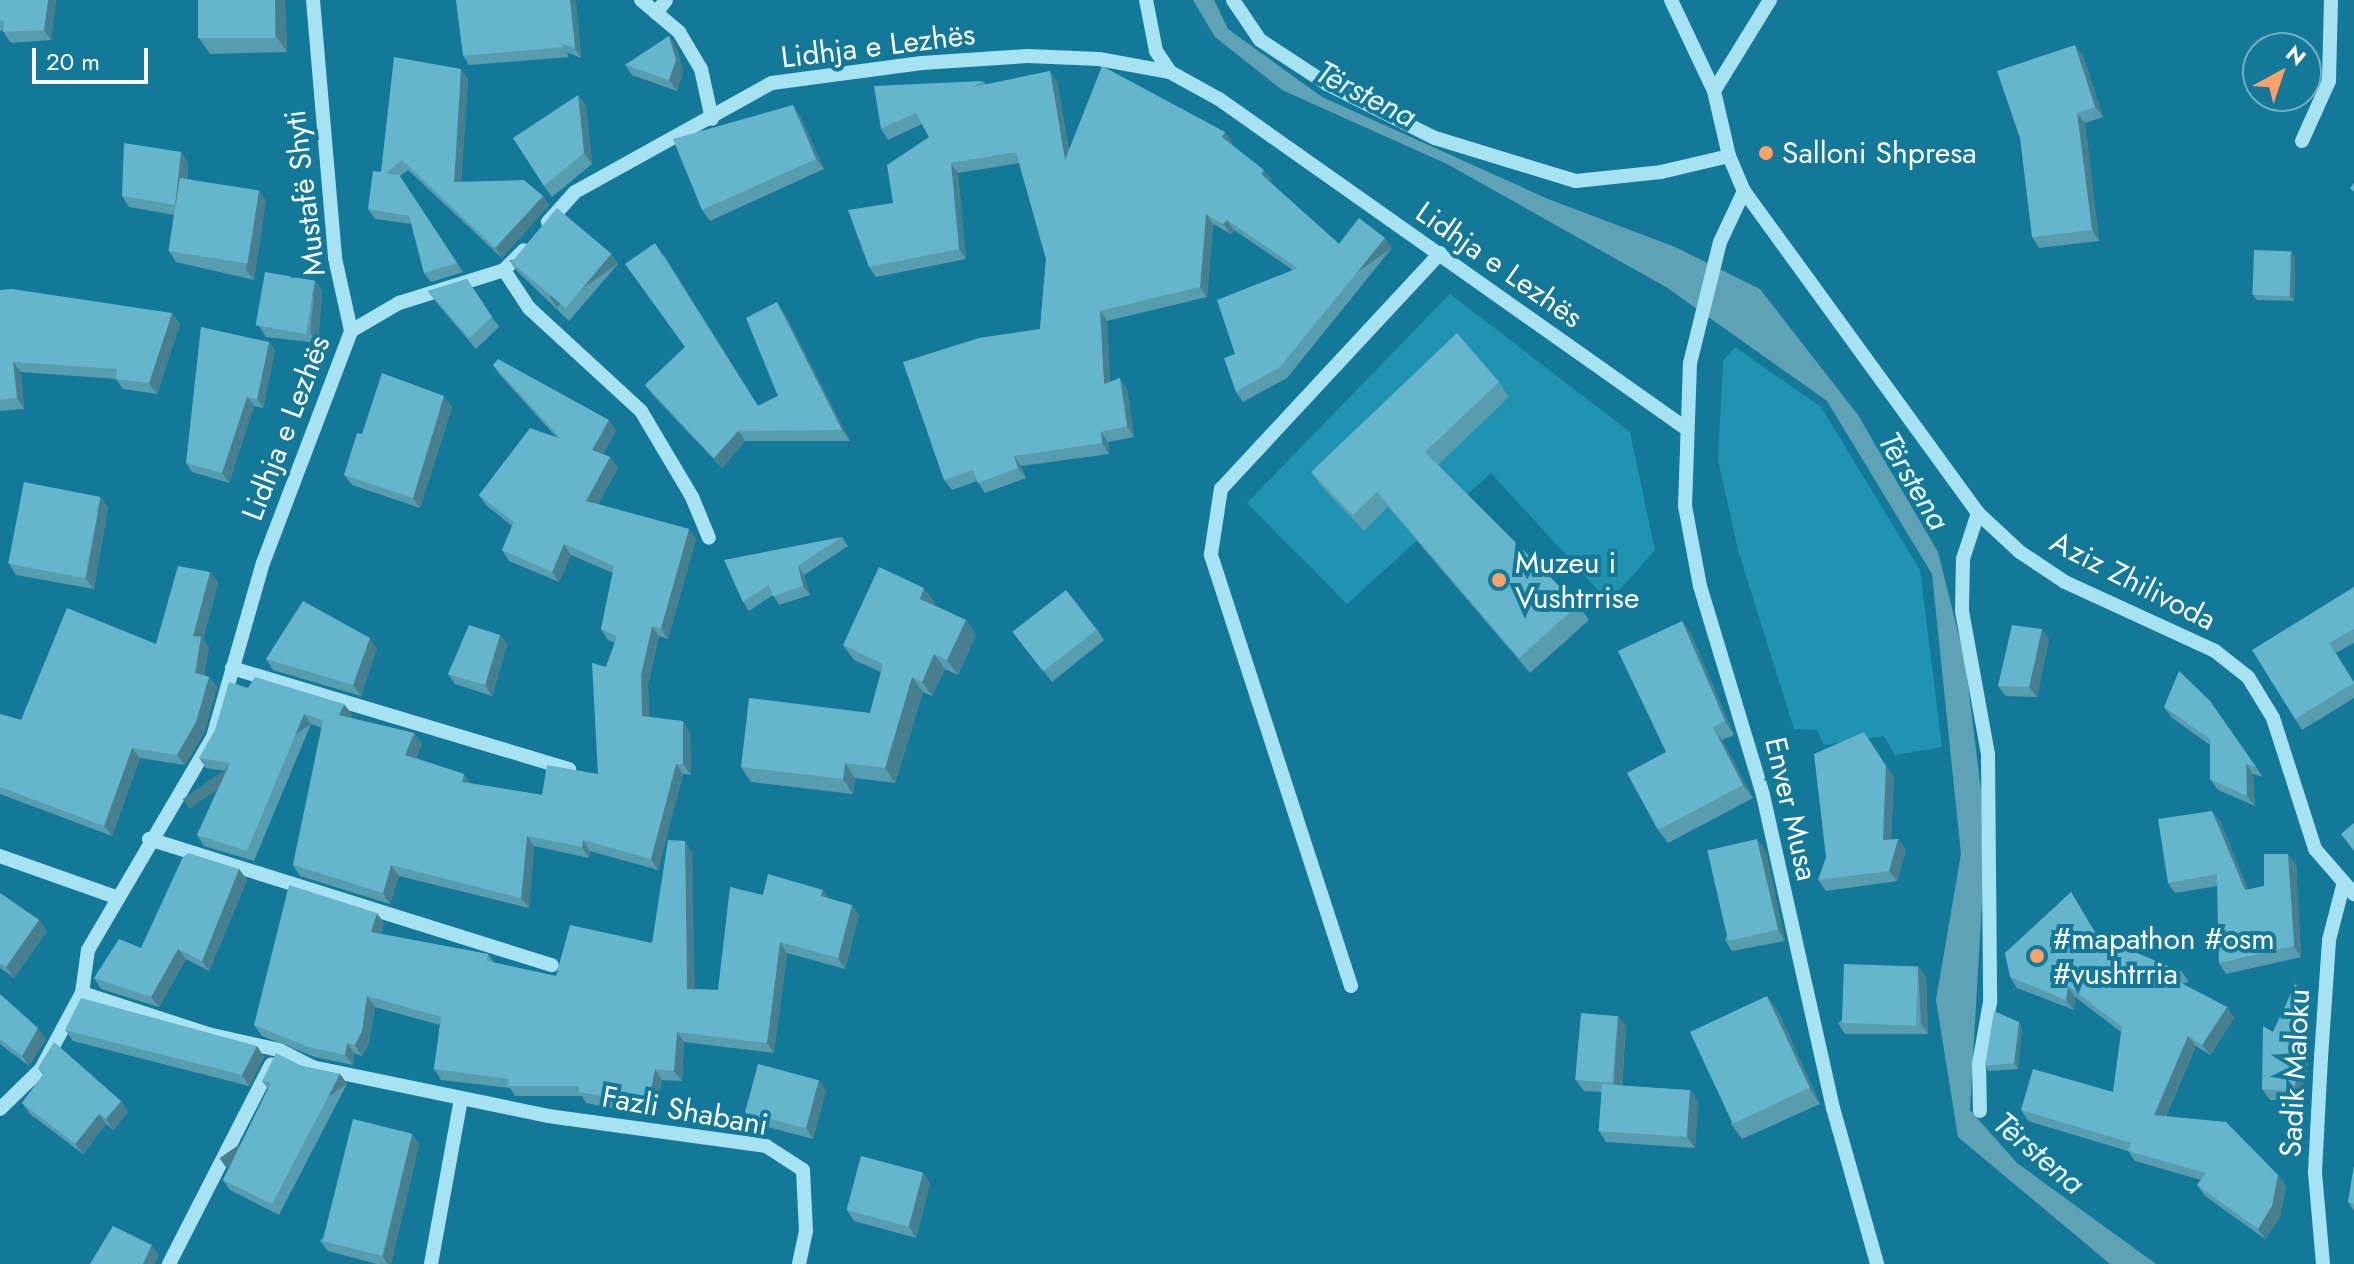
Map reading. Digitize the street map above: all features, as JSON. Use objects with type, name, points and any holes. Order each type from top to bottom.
[{"type":"street","name":"Mustafë Shyti","points":[[313,0],[335,258],[351,331]]},
{"type":"street","points":[[641,0],[679,32],[701,69],[712,119]]},
{"type":"street","points":[[656,13],[666,0]]},
{"type":"street","points":[[1146,0],[1156,51],[1170,72]]},
{"type":"street","points":[[1233,0],[1260,40],[1327,84],[1449,142],[1576,181],[1661,172],[1729,156]]},
{"type":"street","name":"Aziz Zhilivoda","points":[[1671,0],[1714,91],[1729,156],[1744,191],[1978,513],[2020,552],[2065,582],[2215,651],[2248,677],[2273,718],[2315,849],[2348,890]]},
{"type":"street","points":[[1714,91],[1770,0]]},
{"type":"street","points":[[2302,141],[2329,81],[2331,0]]},
{"type":"street","name":"Lidhja e Lezhës","points":[[0,1109],[41,1069],[82,993],[88,950],[149,839],[213,737],[268,548],[351,331],[399,303],[504,270],[575,192],[712,119],[772,83],[840,71],[1028,56],[1099,59],[1170,72],[1219,99],[1684,427]]},
{"type":"street","name":"Enver Musa","points":[[1744,191],[1720,242],[1690,363],[1684,427],[1685,506],[1700,586],[1748,740],[1833,1108],[1877,1264]]},
{"type":"street","points":[[1351,986],[1211,554],[1221,489],[1440,253]]},
{"type":"street","points":[[504,270],[529,308],[641,411],[692,497],[709,538]]},
{"type":"street","points":[[1978,513],[1963,559],[1962,611],[1988,769],[1990,1002],[1979,1064],[1980,1111]]},
{"type":"street","points":[[232,668],[569,769]]},
{"type":"street","points":[[149,839],[552,965]]},
{"type":"street","points":[[0,856],[116,897]]},
{"type":"street","name":"Sadik Maloku","points":[[2323,1264],[2316,1144],[2329,940],[2348,890]]},
{"type":"street","name":"Fazli Shabani","points":[[82,993],[208,1034],[279,1050],[312,1067],[461,1099],[766,1146],[803,1170],[806,1231],[799,1264]]},
{"type":"street","points":[[169,1264],[279,1050]]},
{"type":"street","points":[[431,1264],[461,1099]]},
{"type":"shaded area","points":[[1193,0],[1214,0],[1228,29],[1322,97],[1548,199],[1675,247],[1760,289],[1858,415],[1938,552],[1965,660],[1986,832],[1970,1110],[2017,1163],[2156,1264],[2110,1264],[1958,1137],[1936,1000],[1961,854],[1932,574],[1827,401],[1666,287],[1447,164],[1282,90],[1215,37]]},
{"type":"shaded area","points":[[1450,294],[1630,432],[1655,550],[1609,602],[1491,473],[1347,604],[1247,503]]},
{"type":"shaded area","points":[[1735,347],[1821,407],[1920,570],[1942,747],[1895,755],[1884,736],[1824,745],[1817,730],[1794,729],[1738,550],[1718,460],[1723,361]]},
{"type":"building","points":[[0,0],[48,0],[44,30],[3,32]]},
{"type":"building","points":[[198,0],[275,0],[275,38],[198,38]]},
{"type":"building","points":[[456,0],[570,0],[575,48],[560,43],[563,47],[463,56]]},
{"type":"building","points":[[669,36],[676,60],[669,80],[625,65]]},
{"type":"building","points":[[2075,45],[2095,107],[2077,113],[2092,230],[2032,237],[2020,138],[1997,71]]},
{"type":"building","points":[[394,57],[461,69],[454,182],[524,180],[543,196],[495,248],[402,160],[386,173],[399,175],[457,263],[424,273],[409,216],[368,209],[373,171],[381,172]]},
{"type":"building","points":[[1102,66],[1225,132],[1222,137],[1264,170],[1261,174],[1339,244],[1359,218],[1385,238],[1280,367],[1236,392],[1224,358],[1235,354],[1217,300],[1298,268],[1227,220],[1223,224],[1206,214],[1200,287],[1100,311],[1104,384],[1120,378],[1127,426],[1101,432],[1102,443],[1014,456],[1018,468],[978,483],[973,470],[944,480],[903,362],[979,338],[1040,329],[1046,259],[1016,152],[951,163],[959,249],[869,267],[848,210],[893,203],[887,165],[929,137],[916,113],[881,129],[874,86],[983,81],[973,87],[1050,71],[1065,160]]},
{"type":"building","points":[[578,95],[584,153],[544,186],[513,138]]},
{"type":"building","points":[[793,105],[816,159],[702,210],[673,139]]},
{"type":"building","points":[[124,143],[181,152],[175,205],[122,196]]},
{"type":"building","points":[[180,178],[259,191],[247,264],[168,251]]},
{"type":"building","points":[[557,208],[611,254],[566,308],[511,262]]},
{"type":"building","points":[[655,243],[758,406],[778,396],[746,318],[777,302],[842,430],[738,431],[714,458],[645,385],[685,347],[625,264]]},
{"type":"building","points":[[2254,250],[2291,251],[2289,296],[2252,295]]},
{"type":"building","points":[[265,272],[315,281],[306,334],[256,325]]},
{"type":"building","points":[[467,279],[492,317],[469,338],[428,291]]},
{"type":"building","points":[[12,289],[172,313],[149,383],[116,379],[117,369],[13,362],[17,398],[0,400],[0,290]]},
{"type":"building","points":[[201,327],[269,342],[257,399],[247,397],[222,473],[186,463]]},
{"type":"building","points":[[1457,333],[1499,382],[1425,452],[1578,605],[1519,658],[1377,492],[1353,515],[1311,472]]},
{"type":"building","points":[[498,359],[609,420],[592,450],[610,457],[586,501],[689,529],[661,628],[652,626],[641,675],[642,716],[683,721],[683,764],[676,764],[651,859],[583,840],[582,847],[527,836],[521,898],[391,865],[383,893],[293,865],[323,720],[304,714],[247,851],[197,835],[230,763],[199,758],[215,730],[229,682],[248,688],[255,677],[344,704],[339,715],[414,733],[405,755],[464,774],[462,782],[542,795],[547,765],[598,774],[592,663],[606,667],[617,636],[601,629],[614,566],[564,544],[552,572],[502,550],[514,522],[479,495],[530,428],[561,439],[493,365]]},
{"type":"building","points":[[382,373],[444,396],[413,498],[344,475],[357,433],[362,434]]},
{"type":"building","points":[[24,482],[101,497],[85,578],[8,563]]},
{"type":"building","points":[[842,537],[798,566],[803,586],[773,596],[769,585],[743,602],[724,560]]},
{"type":"building","points":[[178,566],[210,572],[193,636],[201,637],[195,673],[209,677],[196,722],[177,755],[132,748],[104,826],[0,787],[0,714],[21,720],[67,608],[156,644]]},
{"type":"building","points":[[879,567],[924,588],[920,599],[966,620],[947,660],[934,654],[922,682],[912,677],[885,768],[845,763],[843,779],[741,767],[749,698],[870,713],[883,664],[843,645]]},
{"type":"building","points":[[2354,587],[2354,629],[2329,643],[2354,683],[2295,719],[2252,650]]},
{"type":"building","points":[[1066,590],[1097,629],[1043,671],[1012,632]]},
{"type":"building","points":[[303,601],[370,638],[353,685],[266,659]]},
{"type":"building","points":[[1682,621],[1725,721],[1713,727],[1743,785],[1658,830],[1627,773],[1666,752],[1618,651]]},
{"type":"building","points":[[469,625],[500,635],[485,685],[448,674]]},
{"type":"building","points":[[2012,625],[2042,629],[2029,687],[1998,686]]},
{"type":"building","points":[[2179,671],[2210,701],[2256,767],[2246,764],[2247,796],[2210,779],[2210,739],[2164,707]]},
{"type":"building","points":[[1864,732],[1886,766],[1883,840],[1898,839],[1889,871],[1818,880],[1826,857],[1814,754]]},
{"type":"building","points":[[2212,811],[2245,890],[2264,886],[2264,854],[2288,854],[2294,946],[2219,963],[2217,874],[2168,883],[2158,819]]},
{"type":"building","points":[[2354,823],[2354,851],[2341,834]]},
{"type":"building","points":[[1757,839],[1778,930],[1728,941],[1707,850]]},
{"type":"building","points":[[668,840],[685,841],[687,989],[718,990],[730,887],[763,895],[768,874],[823,890],[821,896],[852,905],[838,958],[780,942],[767,1043],[677,1032],[674,1071],[655,1069],[648,1105],[579,1092],[579,1086],[508,1086],[509,1079],[434,1069],[441,1017],[367,996],[362,1031],[355,1045],[347,1043],[345,1055],[308,1047],[254,1025],[289,885],[377,913],[371,932],[488,954],[487,961],[556,976],[570,925],[652,943]]},
{"type":"building","points":[[188,853],[239,869],[202,961],[178,949],[151,997],[94,978],[119,939],[141,948],[183,857]]},
{"type":"building","points":[[2071,892],[2097,936],[2182,972],[2166,975],[2227,1007],[2202,1045],[2188,1036],[2154,1115],[2226,1122],[2278,1175],[2272,1206],[2258,1229],[2197,1185],[2206,1173],[2128,1151],[2131,1143],[2021,1110],[2033,1069],[2113,1092],[2122,1027],[2068,986],[2066,1000],[2010,977],[2005,953]]},
{"type":"building","points":[[0,893],[39,920],[6,967],[0,963]]},
{"type":"building","points":[[1844,964],[1918,967],[1916,1026],[1842,1023]]},
{"type":"building","points":[[2296,983],[2300,1056],[2294,1091],[2262,1089],[2263,1026],[2273,1032]]},
{"type":"building","points":[[0,994],[38,1028],[22,1056],[0,1039]]},
{"type":"building","points":[[1767,996],[1810,1088],[1733,1123],[1690,1032]]},
{"type":"building","points":[[81,998],[257,1046],[242,1075],[65,1030]]},
{"type":"building","points":[[1994,1011],[2019,1022],[2014,1063],[1985,1066]]},
{"type":"building","points":[[1581,1013],[1618,1016],[1612,1083],[1575,1080]]},
{"type":"building","points":[[54,1042],[121,1101],[106,1119],[99,1114],[75,1144],[22,1103],[44,1073],[38,1068]]},
{"type":"building","points":[[276,1053],[302,1066],[340,1074],[272,1204],[223,1180],[271,1083],[262,1081]]},
{"type":"building","points":[[758,1064],[819,1080],[806,1129],[745,1112]]},
{"type":"building","points":[[1602,1084],[1690,1090],[1687,1137],[1599,1131]]},
{"type":"building","points":[[353,1119],[412,1134],[382,1256],[323,1241]]},
{"type":"building","points":[[861,1156],[923,1173],[908,1227],[847,1210]]},
{"type":"building","points":[[2354,1166],[2354,1204],[2348,1202]]},
{"type":"building","points":[[113,1226],[152,1245],[143,1264],[90,1264]]},
{"type":"place","name":"Salloni Shpresa","points":[[1766,153]]},
{"type":"place","name":"Muzeu i Vushtrrise","points":[[1499,580]]},
{"type":"place","name":"#mapathon #osm #vushtrria","points":[[2037,956]]},
{"type":"water label","name":"Tërstena","points":[[1366,94]]},
{"type":"water label","name":"Tërstena","points":[[1914,481]]},
{"type":"water label","name":"Tërstena","points":[[2039,1153]]}]
